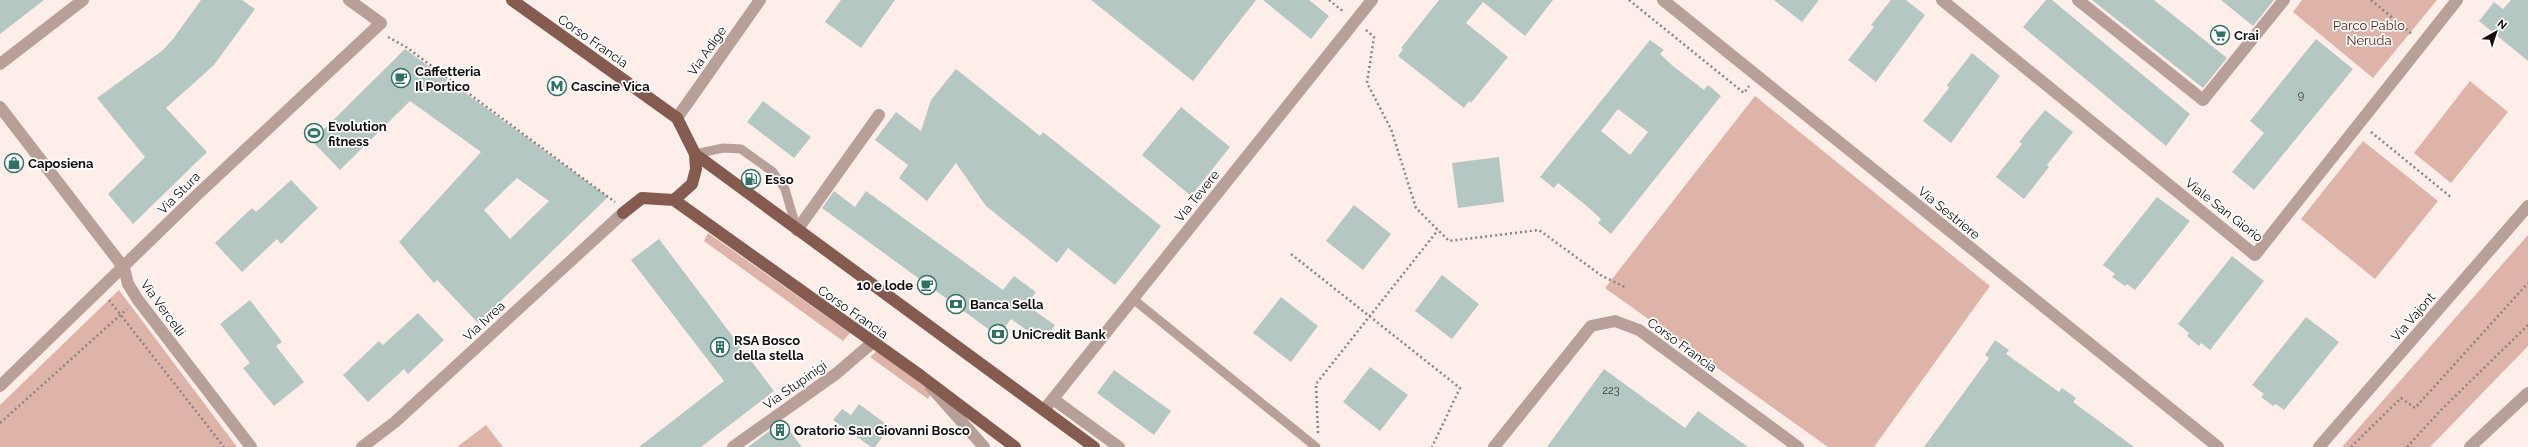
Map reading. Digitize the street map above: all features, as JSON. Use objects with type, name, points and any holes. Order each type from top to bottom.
[{"type":"main road","name":"Corso Francia","points":[[512,0],[677,118]]},
{"type":"main road","points":[[623,213],[642,198],[674,200],[692,184],[696,168],[695,154],[677,118]]},
{"type":"main road","points":[[695,154],[1094,447]]},
{"type":"main road","name":"Corso Francia","points":[[674,200],[872,343],[921,376],[1015,447]]},
{"type":"street","points":[[0,64],[83,0]]},
{"type":"street","points":[[350,0],[378,26]]},
{"type":"street","name":"Via Adige","points":[[677,118],[760,0]]},
{"type":"street","name":"Via Tevere","points":[[1044,410],[1372,0]]},
{"type":"street","name":"Via Sestriere","points":[[1663,0],[2218,447]]},
{"type":"street","name":"Viale San Giorio","points":[[1942,0],[2255,255],[2457,0]]},
{"type":"street","points":[[2078,0],[2203,100],[2284,0]]},
{"type":"street","name":"Via Stura","points":[[0,386],[124,268],[198,194],[378,26]]},
{"type":"street","name":"Via Vercelli","points":[[0,107],[124,268],[128,284],[138,300],[251,447]]},
{"type":"street","points":[[797,230],[879,116]]},
{"type":"street","name":"Via Vajont","points":[[2319,447],[2528,206]]},
{"type":"street","name":"Via Ivrea","points":[[362,447],[395,422],[623,213]]},
{"type":"street","name":"Corso Francia","points":[[1494,447],[1591,326],[1615,322],[1639,330],[1798,447]]},
{"type":"street","name":"Via Stupinigi","points":[[733,447],[837,373],[872,343]]},
{"type":"street","points":[[921,376],[984,447]]},
{"type":"street","points":[[2470,447],[2528,393]]},
{"type":"street","points":[[1053,398],[1119,447]]},
{"type":"lane","points":[[695,154],[723,148],[741,149],[773,172],[785,189],[797,230]]},
{"type":"lane","points":[[1133,299],[1317,444]]},
{"type":"path","points":[[1329,0],[1374,37],[1367,83],[1391,129],[1416,208],[1449,241],[1539,230],[1602,276],[1627,288]]},
{"type":"path","points":[[1629,0],[1744,93],[1757,76]]},
{"type":"path","points":[[2371,0],[2423,43]]},
{"type":"path","points":[[378,26],[612,198],[623,213]]},
{"type":"path","points":[[2360,123],[2452,198]]},
{"type":"path","points":[[1317,444],[1316,384],[1438,230]]},
{"type":"path","points":[[1291,254],[1460,388],[1432,447]]},
{"type":"path","points":[[2351,447],[2401,398],[2415,408],[2528,283]]},
{"type":"path","points":[[101,290],[224,447]]},
{"type":"path","points":[[0,422],[138,300]]},
{"type":"path","points":[[2407,447],[2441,410],[2528,325]]},
{"type":"green space","name":"Parco Pablo Neruda","points":[[2302,0],[2437,0],[2373,78],[2293,12]]},
{"type":"green space","points":[[2470,81],[2508,112],[2451,183],[2414,153]]},
{"type":"green space","points":[[1755,96],[1990,286],[1874,447],[1828,447],[1605,288]]},
{"type":"green space","points":[[2363,141],[2438,201],[2375,279],[2301,219]]},
{"type":"green space","points":[[708,233],[850,333],[843,341],[704,241]]},
{"type":"green space","points":[[2528,235],[2528,346],[2430,447],[2342,447]]},
{"type":"green space","points":[[119,290],[237,447],[0,447],[0,405]]},
{"type":"green space","points":[[877,351],[933,390],[928,399],[870,357]]},
{"type":"green space","points":[[486,425],[503,447],[457,447]]},
{"type":"building","points":[[0,0],[44,0],[0,34]]},
{"type":"building","points":[[201,0],[242,0],[255,9],[214,65],[166,108],[207,152],[133,224],[108,194],[145,157],[97,98],[163,50],[173,39]]},
{"type":"building","points":[[841,0],[895,0],[861,48],[825,22]]},
{"type":"building","points":[[1091,0],[1256,0],[1193,81]]},
{"type":"building","points":[[1263,0],[1309,0],[1329,16],[1311,39]]},
{"type":"building","points":[[1439,0],[1553,0],[1525,36],[1483,2],[1466,23],[1508,57],[1471,103],[1469,101],[1464,108],[1398,56],[1403,49],[1401,48]]},
{"type":"building","points":[[1774,0],[1819,0],[1802,22]]},
{"type":"building","points":[[1891,0],[1906,0],[1925,15],[1876,82],[1848,60],[1874,27],[1871,25]]},
{"type":"building","points":[[2046,0],[2052,0],[2190,114],[2166,146],[2023,27]]},
{"type":"building","points":[[2092,0],[2154,0],[2227,58],[2203,88]]},
{"type":"building","points":[[2221,0],[2274,0],[2253,26]]},
{"type":"building","points":[[2511,0],[2528,0],[2528,61],[2479,21],[2494,2],[2503,9]]},
{"type":"building","points":[[2316,39],[2353,69],[2254,190],[2232,172],[2264,133],[2250,121]]},
{"type":"building","points":[[1650,40],[1664,50],[1660,54],[1673,66],[1704,90],[1708,85],[1721,96],[1611,234],[1598,223],[1601,219],[1588,207],[1558,183],[1554,188],[1540,177]],"holes":[[[1618,109],[1648,132],[1630,155],[1601,131]]]},
{"type":"building","points":[[405,49],[608,197],[478,323],[437,280],[434,283],[399,242],[481,152],[410,101],[340,170],[312,141]],"holes":[[[517,178],[549,201],[510,239],[484,210]]]},
{"type":"building","points":[[1972,53],[2000,76],[1951,143],[1923,121],[1949,88],[1947,85]]},
{"type":"building","points":[[956,69],[1040,136],[1043,132],[1161,226],[1115,285],[1068,248],[1057,263],[986,206],[956,163],[927,201],[899,178],[908,165],[875,140],[896,112],[921,131],[931,100]]},
{"type":"building","points":[[763,101],[811,137],[794,158],[747,122]]},
{"type":"building","points":[[1181,107],[1230,147],[1191,196],[1142,155]]},
{"type":"building","points":[[2045,110],[2073,132],[2047,165],[2049,167],[2024,199],[1996,177],[2022,144],[2019,142]]},
{"type":"building","points":[[1499,157],[1504,202],[1458,208],[1452,163]]},
{"type":"building","points":[[291,180],[318,208],[281,244],[277,239],[242,272],[215,243],[252,208],[256,212]]},
{"type":"building","points":[[834,191],[855,207],[866,191],[1003,290],[1014,276],[1036,292],[1026,305],[1055,325],[1043,342],[1011,319],[998,336],[822,208]]},
{"type":"building","points":[[2157,197],[2190,221],[2135,290],[2127,284],[2125,286],[2112,277],[2115,274],[2103,265]]},
{"type":"building","points":[[1354,205],[1391,234],[1363,270],[1326,241]]},
{"type":"building","name":"RSA Bosco della stella","points":[[659,239],[774,391],[701,447],[639,447],[724,381],[631,260]]},
{"type":"building","points":[[2232,256],[2264,281],[2210,350],[2201,343],[2199,346],[2187,336],[2189,333],[2178,324]]},
{"type":"building","points":[[1442,275],[1479,304],[1452,339],[1415,311]]},
{"type":"building","points":[[1281,297],[1318,326],[1291,362],[1253,333]]},
{"type":"building","points":[[250,300],[282,342],[276,346],[304,382],[274,406],[243,368],[250,363],[220,324]]},
{"type":"building","points":[[418,313],[444,340],[408,374],[404,369],[368,402],[343,375],[379,341],[383,345]]},
{"type":"building","points":[[2306,317],[2339,342],[2284,410],[2276,404],[2273,406],[2261,397],[2264,394],[2252,385]]},
{"type":"building","points":[[1995,340],[2009,350],[2006,354],[2059,392],[2062,388],[2076,398],[2073,402],[2134,447],[1924,447],[1989,358],[1985,355]]},
{"type":"building","points":[[1370,367],[1408,395],[1380,431],[1343,402]]},
{"type":"building","points":[[1604,369],[1685,428],[1698,411],[1748,447],[1547,447]]},
{"type":"building","points":[[1114,370],[1171,411],[1154,435],[1097,393]]},
{"type":"building","points":[[859,404],[890,427],[875,447],[871,447],[833,420],[842,409],[851,415]]},
{"type":"building","name":"Oratorio San Giovanni Bosco","points":[[782,421],[802,447],[748,447],[772,429]]},
{"type":"place","name":"Crai","points":[[2220,35]]},
{"type":"place","name":"Caffetteria Il Portico","points":[[401,78]]},
{"type":"place","name":"Cascine Vica","points":[[557,86]]},
{"type":"place","name":"Evolution fitness","points":[[314,133]]},
{"type":"place","name":"Caposiena","points":[[14,163]]},
{"type":"place","name":"Esso","points":[[751,179]]},
{"type":"place","name":"10 e lode","points":[[927,285]]},
{"type":"place","name":"Banca Sella","points":[[956,304]]},
{"type":"place","name":"UniCredit Bank","points":[[998,334]]},
{"type":"place","name":"RSA Bosco della stella","points":[[720,347]]},
{"type":"place","name":"Oratorio San Giovanni Bosco","points":[[780,430]]}]
